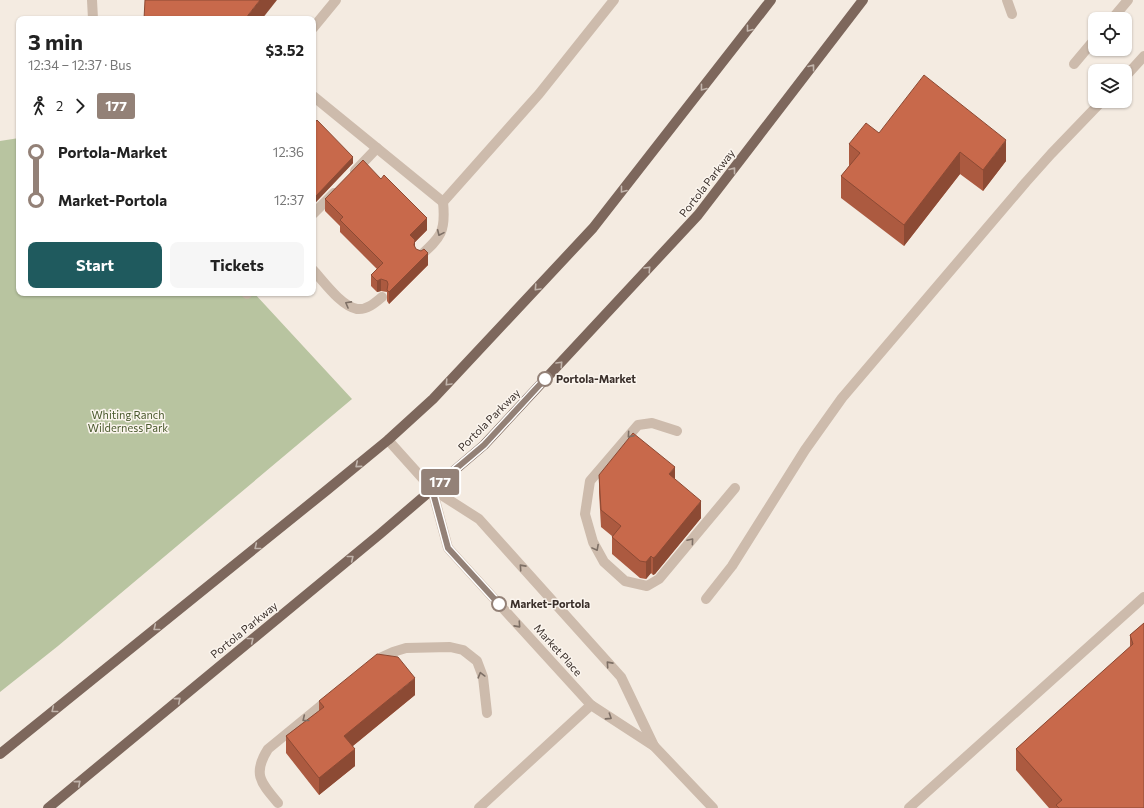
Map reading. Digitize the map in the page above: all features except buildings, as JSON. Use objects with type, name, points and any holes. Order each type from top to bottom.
[{"type":"main road","points":[[0,754],[315,500],[388,440],[433,399],[593,228],[771,0]]},
{"type":"main road","name":"Portola Parkway","points":[[48,808],[380,534],[484,445],[698,215],[864,0]]},
{"type":"street","points":[[92,0],[93,16]]},
{"type":"street","points":[[316,24],[336,0]]},
{"type":"street","points":[[420,256],[436,241],[442,231],[445,217],[444,202],[539,94],[614,0]]},
{"type":"street","points":[[1007,0],[1012,14]]},
{"type":"street","points":[[1118,12],[1128,0]]},
{"type":"street","points":[[1074,64],[1088,47]]},
{"type":"street","points":[[1132,69],[1144,56]]},
{"type":"street","points":[[316,98],[444,202]]},
{"type":"street","points":[[706,599],[732,566],[805,450],[842,398],[1032,176],[1095,108]]},
{"type":"street","points":[[350,176],[377,148]]},
{"type":"street","points":[[316,211],[340,187]]},
{"type":"street","points":[[316,273],[345,304],[357,309],[372,305],[382,297]]},
{"type":"street","points":[[677,431],[652,423],[638,425],[590,481],[585,514],[593,542],[604,562],[626,580],[647,586],[659,579],[735,488]]},
{"type":"street","name":"Market Place","points":[[388,440],[432,489],[479,519],[621,677],[654,746]]},
{"type":"street","name":"Market Place","points":[[432,489],[448,548],[591,705],[654,746],[713,808]]},
{"type":"street","points":[[909,808],[1144,597]]},
{"type":"street","points":[[370,667],[382,657],[406,648],[450,648],[463,650],[477,661],[483,677],[487,713]]},
{"type":"street","points":[[278,803],[263,785],[259,774],[261,759],[268,749],[340,691]]},
{"type":"street","points":[[479,808],[591,705]]},
{"type":"green space","name":"Whiting Ranch Wilderness Park","points":[[16,138],[16,296],[257,296],[352,399],[58,646],[0,692],[0,141]]},
{"type":"bus line","name":"177","points":[[499,604],[448,548],[432,489],[484,445],[545,379]]},
{"type":"place","name":"Portola-Market","points":[[545,379]]},
{"type":"place","name":"Market-Portola","points":[[499,604]]}]
